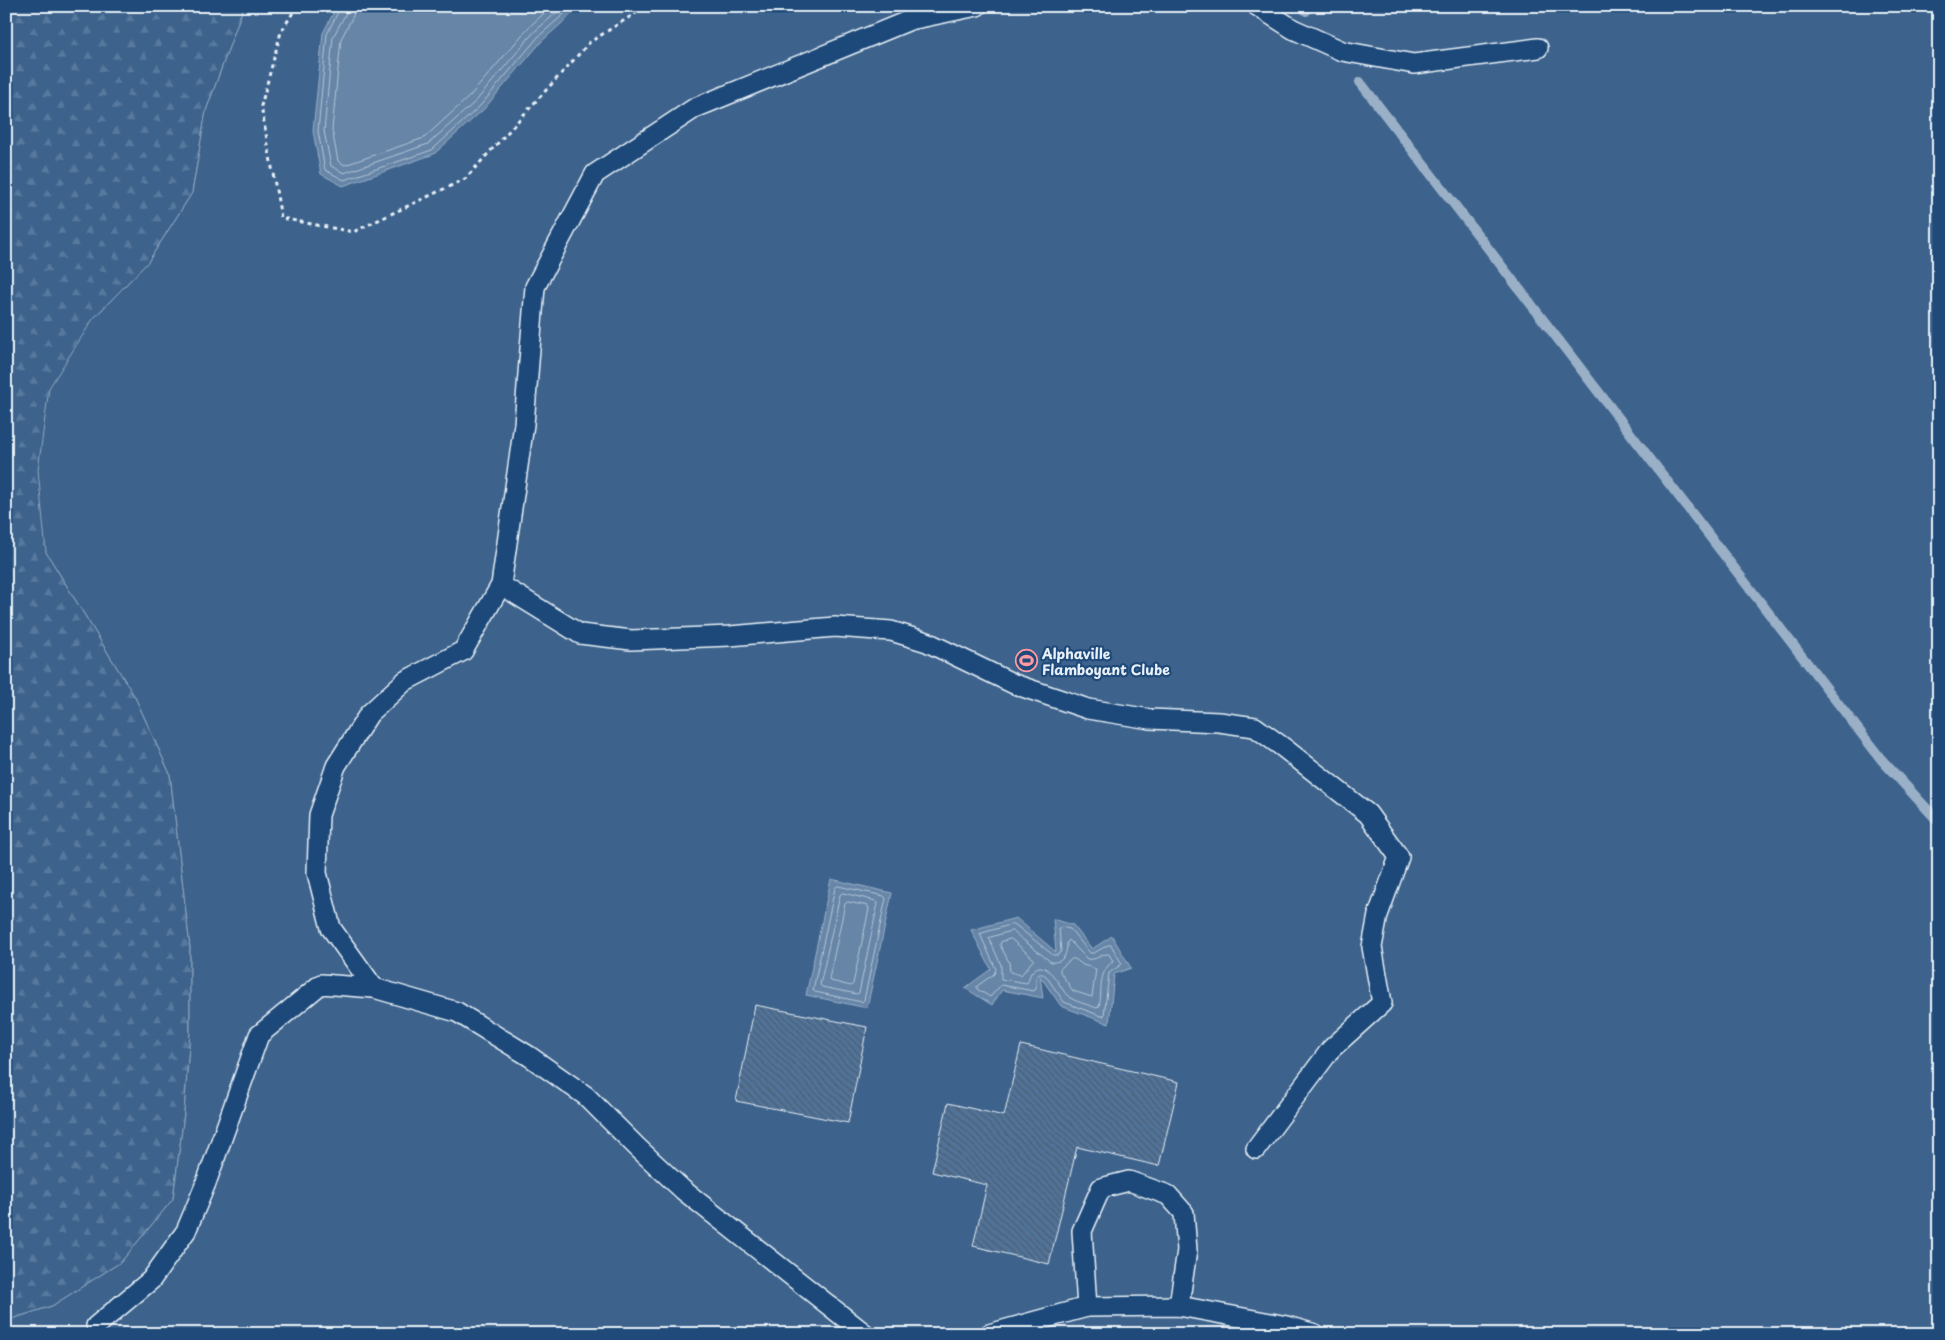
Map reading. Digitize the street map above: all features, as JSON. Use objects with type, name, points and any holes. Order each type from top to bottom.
[{"type":"lane","points":[[374,988],[331,928],[317,873],[319,815],[336,766],[369,714],[405,681],[463,651],[501,585],[524,424],[535,287],[596,174],[695,108],[910,20],[977,6]]},
{"type":"lane","points":[[1257,6],[1293,29],[1342,51],[1414,64],[1538,48]]},
{"type":"lane","points":[[501,585],[580,634],[631,640],[730,636],[834,627],[890,631],[926,642],[1014,684],[1088,709],[1150,719],[1218,722],[1255,727],[1284,748],[1368,814],[1400,857],[1378,914],[1372,947],[1382,1002],[1331,1049],[1256,1149]]},
{"type":"lane","points":[[96,1326],[151,1280],[186,1231],[206,1183],[259,1034],[321,984],[374,988],[457,1012],[529,1056],[586,1096],[683,1190],[865,1334]]},
{"type":"lane","points":[[1087,1307],[1082,1231],[1101,1188],[1129,1181],[1168,1195],[1184,1213],[1187,1250],[1180,1306]]},
{"type":"lane","points":[[989,1334],[1087,1307],[1180,1306],[1286,1330],[1315,1334]]},
{"type":"path","points":[[298,6],[281,32],[261,106],[281,218],[353,232],[465,179],[590,42],[646,6]]},
{"type":"green space","points":[[6,6],[244,6],[206,111],[192,193],[148,262],[93,319],[46,552],[135,697],[170,774],[190,947],[190,1032],[184,1114],[173,1199],[121,1262],[52,1306],[6,1321]]},
{"type":"green space","name":"Alphaville Flamboyant Clube","points":[[244,6],[1939,6],[1939,1334],[6,1334],[6,1321],[52,1306],[121,1262],[173,1199],[184,1114],[190,1032],[190,947],[170,774],[135,697],[46,552],[38,470],[49,388],[93,319],[148,262],[192,193],[206,111]]},
{"type":"water","points":[[337,6],[581,6],[542,41],[484,109],[434,154],[343,186],[321,174],[313,131],[323,33]]},
{"type":"water","points":[[831,879],[892,893],[867,1008],[806,995]]},
{"type":"water","points":[[1016,918],[1056,952],[1053,919],[1073,925],[1092,949],[1112,936],[1131,968],[1114,974],[1109,1024],[1061,1006],[1040,976],[1043,998],[1002,990],[992,1005],[965,988],[991,969],[971,930]]},
{"type":"building","points":[[755,1005],[867,1027],[848,1123],[736,1101]]},
{"type":"building","points":[[1021,1045],[1179,1082],[1159,1166],[1077,1147],[1049,1264],[973,1246],[987,1185],[932,1172],[948,1103],[1004,1116]]},
{"type":"waterway","points":[[1302,6],[1306,11]]},
{"type":"waterway","points":[[1360,82],[1881,759],[1939,822]]},
{"type":"place","name":"Alphaville Flamboyant Clube","points":[[1026,661]]}]
